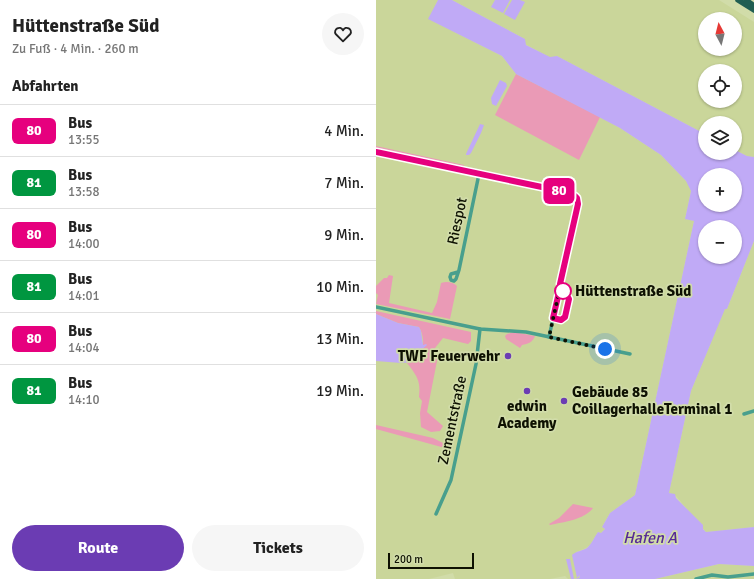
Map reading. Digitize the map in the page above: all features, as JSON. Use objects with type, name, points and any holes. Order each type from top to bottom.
[{"type":"main road","points":[[738,0],[754,10]]},
{"type":"main road","points":[[746,0],[754,6]]},
{"type":"street","points":[[376,152],[556,190],[575,196],[577,201],[549,337]]},
{"type":"street","name":"Riespot","points":[[458,272],[479,174]]},
{"type":"street","points":[[544,188],[552,198],[554,198],[556,190]]},
{"type":"street","points":[[553,318],[561,320],[565,317],[568,303],[560,288]]},
{"type":"street","points":[[376,307],[480,329],[520,331],[630,354]]},
{"type":"street","name":"Zementstraße","points":[[436,514],[451,480],[476,364],[480,329]]},
{"type":"street","points":[[744,414],[754,411]]},
{"type":"street","points":[[696,579],[712,576],[728,577],[754,574]]},
{"type":"shaded area","points":[[376,0],[438,0],[429,19],[502,56],[513,70],[620,128],[661,155],[690,187],[691,191],[685,219],[694,221],[635,495],[610,513],[602,527],[605,529],[601,533],[598,532],[590,545],[576,552],[578,577],[580,575],[579,578],[568,579],[565,576],[550,579],[455,579],[453,573],[429,579],[376,579]]},
{"type":"shaded area","points":[[452,0],[719,0],[738,12],[698,12],[698,56],[742,56],[742,14],[754,22],[754,157],[742,154],[742,116],[698,116],[698,130],[557,56],[551,58],[525,44],[525,39]]},
{"type":"shaded area","points":[[516,74],[600,117],[579,160],[495,115]]},
{"type":"shaded area","points":[[376,146],[464,165],[463,168],[376,149]]},
{"type":"shaded area","points":[[754,241],[754,527],[706,532],[676,496],[669,493],[691,391],[725,308],[727,309]]},
{"type":"shaded area","points":[[389,275],[393,276],[389,303],[432,313],[437,302],[441,283],[450,282],[457,286],[450,319],[376,304],[378,295],[376,293],[376,286]]},
{"type":"shaded area","points":[[376,311],[471,332],[471,341],[468,344],[443,338],[435,348],[437,361],[427,412],[443,426],[440,431],[431,432],[421,427],[420,413],[422,401],[419,397],[419,383],[416,375],[407,363],[413,362],[423,346],[423,339],[419,327],[398,323],[376,314]]},
{"type":"shaded area","points":[[514,332],[535,336],[532,341],[522,345],[520,348],[506,339],[505,336],[507,334]]},
{"type":"shaded area","points":[[376,425],[433,438],[449,446],[450,448],[445,448],[376,429]]},
{"type":"shaded area","points":[[573,504],[593,508],[579,518],[561,523],[549,524],[559,518]]},
{"type":"shaded area","points":[[719,564],[754,566],[754,579],[655,579]]},
{"type":"water","name":"Hafen A","points":[[438,0],[452,0],[525,39],[526,45],[550,57],[557,56],[698,130],[698,160],[742,160],[742,154],[754,157],[754,241],[727,309],[725,309],[691,391],[669,493],[675,494],[676,498],[703,525],[703,529],[706,532],[754,527],[754,566],[719,564],[655,579],[574,579],[579,578],[580,575],[577,578],[572,555],[588,547],[598,532],[601,533],[605,529],[602,527],[610,513],[635,495],[694,221],[685,219],[691,191],[686,181],[661,155],[620,128],[516,74],[502,56],[428,19]]},
{"type":"water","points":[[495,0],[510,0],[503,13],[491,7]]},
{"type":"water","points":[[512,0],[520,0],[525,2],[515,20],[504,14]]},
{"type":"water","points":[[500,80],[506,83],[507,86],[496,106],[492,104],[491,98]]},
{"type":"water","points":[[480,124],[484,125],[481,133],[471,153],[466,155],[466,154]]},
{"type":"water","points":[[376,314],[398,323],[419,327],[423,345],[427,345],[417,354],[413,362],[401,363],[376,361]]},
{"type":"water","points":[[566,559],[570,559],[574,579],[571,579]]},
{"type":"bus line","name":"80","points":[[376,152],[556,190],[575,196],[578,204],[560,284],[569,299],[565,317],[561,320],[553,318],[560,288]]},
{"type":"place","name":"Hüttenstraße Süd","points":[[563,291]]},
{"type":"place","name":"TWF Feuerwehr","points":[[508,356]]},
{"type":"place","name":"edwin Academy","points":[[527,391]]},
{"type":"place","name":"Gebäude 85 CoillagerhalleTerminal 1","points":[[564,401]]},
{"type":"route","points":[[563,291],[561,291],[560,288],[549,337],[605,349]]}]
